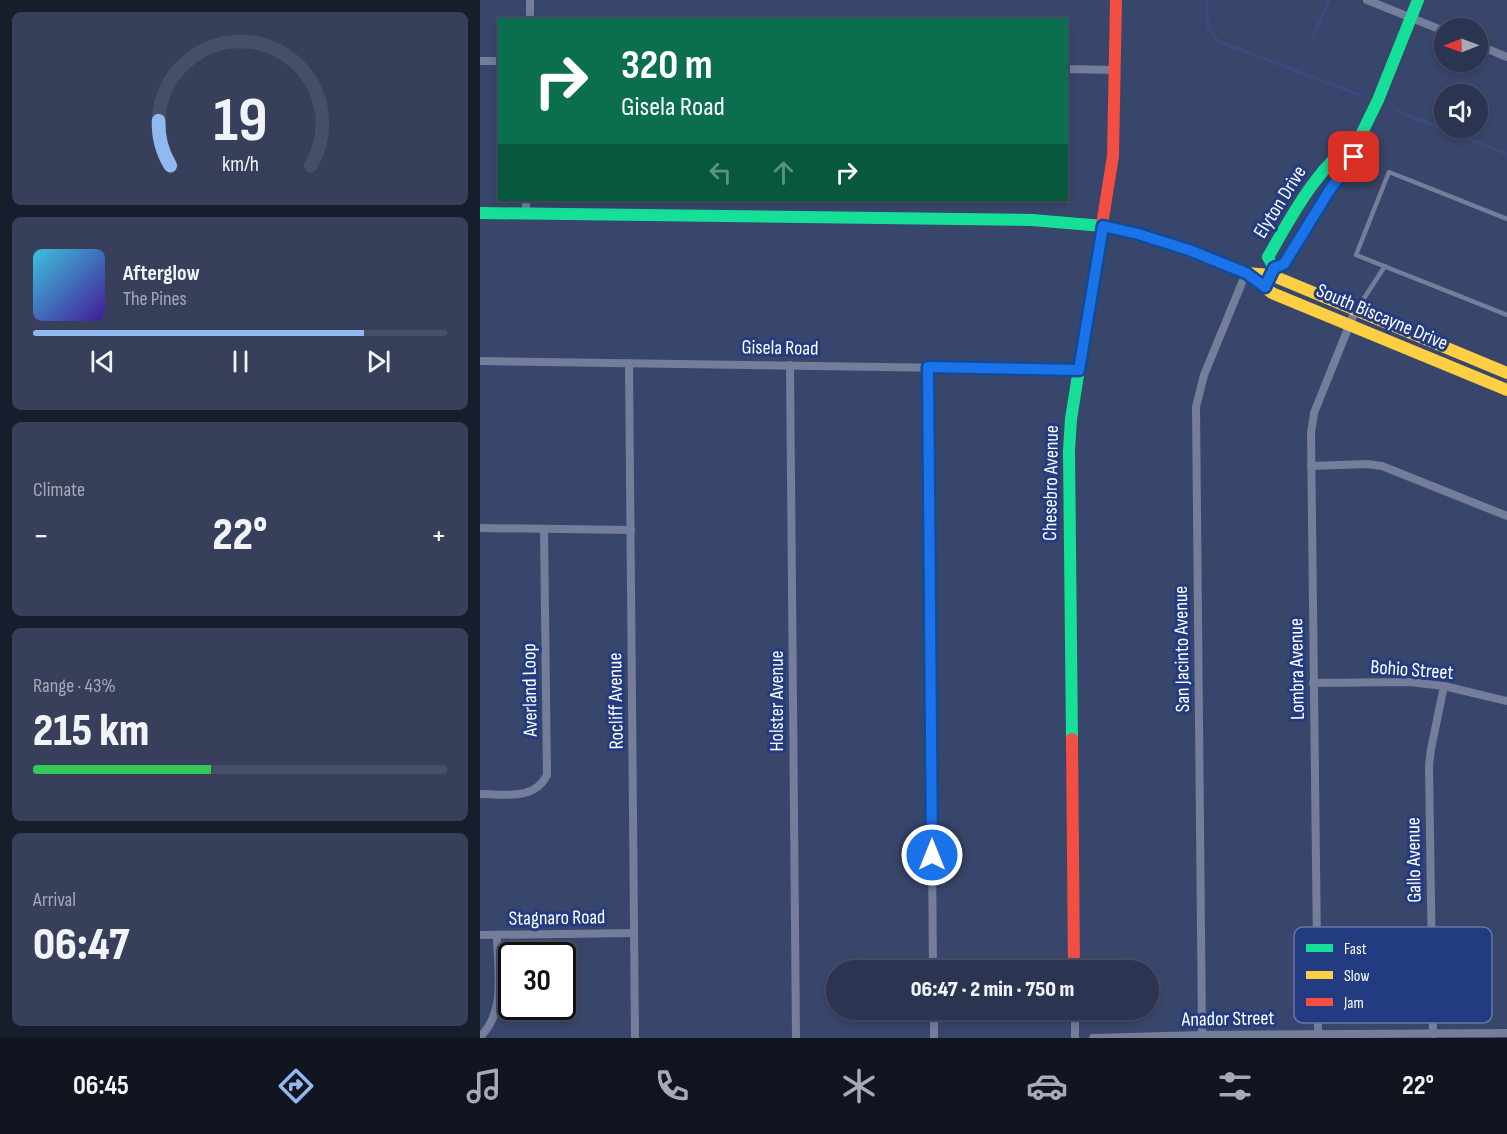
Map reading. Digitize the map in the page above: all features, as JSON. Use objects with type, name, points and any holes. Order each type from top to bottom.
[{"type":"street","points":[[530,0],[530,18]]},
{"type":"street","name":"Chesebro Avenue","points":[[1074,960],[1069,451],[1071,419],[1113,156],[1116,0]]},
{"type":"street","points":[[1367,0],[1434,27]]},
{"type":"street","name":"Elyton Drive","points":[[1265,287],[1272,272],[1284,264],[1329,191],[1354,157],[1360,137],[1378,100],[1418,0]]},
{"type":"street","points":[[1488,49],[1507,57]]},
{"type":"street","points":[[480,61],[498,61]]},
{"type":"street","points":[[1068,69],[1115,70]]},
{"type":"street","name":"Elyton Drive","points":[[1272,272],[1269,256],[1300,202],[1326,167],[1349,143],[1360,137]]},
{"type":"street","points":[[526,201],[526,213]]},
{"type":"street","name":"South Biscayne Drive","points":[[480,213],[1032,220],[1103,226],[1168,243],[1246,273],[1272,293],[1507,390]]},
{"type":"street","name":"South Biscayne Drive","points":[[1246,273],[1272,272],[1355,311],[1507,373]]},
{"type":"street","name":"San Jacinto Avenue","points":[[1202,1035],[1196,407],[1204,375],[1246,273]]},
{"type":"street","name":"Lombra Avenue","points":[[1316,927],[1311,433],[1314,413],[1355,311]]},
{"type":"street","name":"Gisela Road","points":[[480,361],[1079,370]]},
{"type":"street","name":"Rocliff Avenue","points":[[629,363],[635,1038]]},
{"type":"street","name":"Holster Avenue","points":[[790,364],[796,1038]]},
{"type":"street","points":[[928,367],[933,960]]},
{"type":"street","points":[[1311,466],[1366,464],[1382,466],[1507,516]]},
{"type":"street","points":[[480,528],[631,530]]},
{"type":"street","name":"Averland Loop","points":[[480,794],[527,793],[538,788],[547,775],[544,529]]},
{"type":"street","name":"Bohio Street","points":[[1313,683],[1409,682],[1444,686],[1507,700]]},
{"type":"street","name":"Gallo Avenue","points":[[1431,927],[1429,766],[1444,686]]},
{"type":"street","name":"Stagnaro Road","points":[[480,935],[634,933]]},
{"type":"street","points":[[480,1037],[492,1024],[498,1004],[497,935]]},
{"type":"street","points":[[934,1020],[934,1038]]},
{"type":"street","points":[[1075,1020],[1075,1038]]},
{"type":"street","name":"Lombra Avenue","points":[[1318,1023],[1318,1034]]},
{"type":"street","name":"Gallo Avenue","points":[[1433,1023],[1433,1034]]},
{"type":"street","name":"Anador Street","points":[[1093,1038],[1202,1035],[1507,1034]]},
{"type":"lane","points":[[1507,219],[1389,172],[1356,255],[1507,315]]},
{"type":"lane","points":[[1355,311],[1385,267]]},
{"type":"waterway","points":[[1206,0],[1208,27],[1218,41],[1357,94]]},
{"type":"waterway","points":[[1312,39],[1329,0]]},
{"type":"waterway","points":[[1397,111],[1507,154]]},
{"type":"traffic: fast","points":[[1360,137],[1331,162],[1297,207],[1268,257],[1274,268],[1284,264],[1329,191],[1354,157],[1360,137],[1378,100],[1418,0]]},
{"type":"traffic: fast","points":[[480,213],[1032,220],[1103,226],[1133,234]]},
{"type":"traffic: fast","points":[[1072,739],[1069,451],[1071,419],[1093,281]]},
{"type":"traffic: slow","points":[[1133,234],[1161,241],[1246,273],[1271,275],[1507,373]]},
{"type":"traffic: slow","points":[[1247,273],[1272,293],[1507,390]]},
{"type":"traffic: jam","points":[[1093,281],[1113,156],[1116,0]]},
{"type":"traffic: jam","points":[[1072,739],[1074,960]]},
{"type":"route","points":[[932,855],[928,367],[1079,370],[1103,226],[1189,250],[1246,273],[1265,287],[1274,268],[1284,264],[1329,191],[1354,157]]}]
